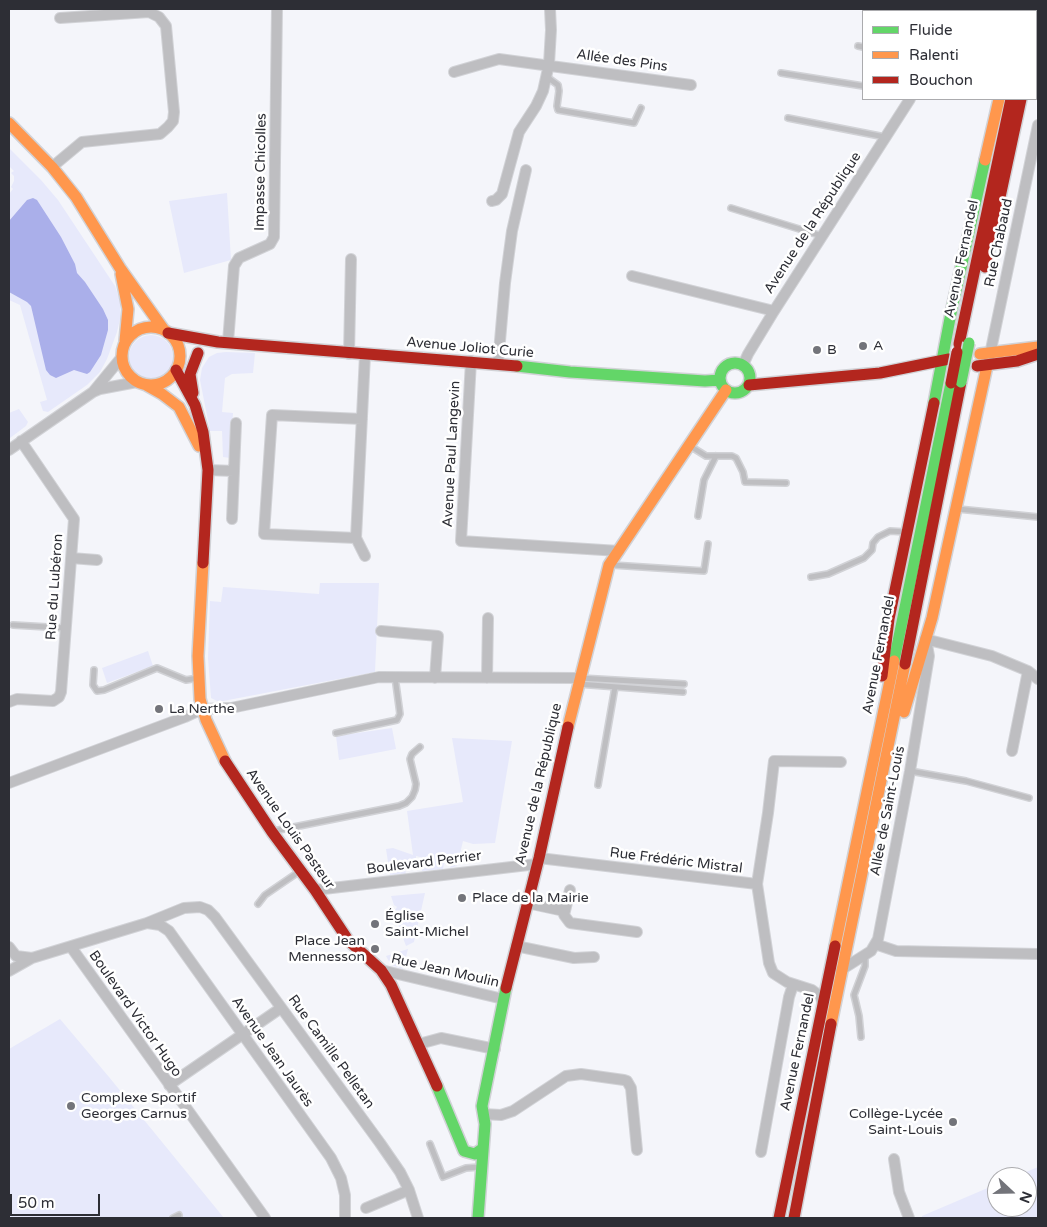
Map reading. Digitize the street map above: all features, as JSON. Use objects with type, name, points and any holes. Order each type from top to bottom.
[{"type":"street","name":"Impasse Chicolles","points":[[223,342],[234,266],[240,258],[270,244],[274,237],[277,9]]},
{"type":"street","points":[[492,201],[502,194],[519,132],[536,106],[543,91],[549,64],[550,9]]},
{"type":"street","points":[[52,167],[82,142],[160,134],[173,121],[174,112],[166,26],[159,17],[149,12],[60,18]]},
{"type":"street","name":"Allée des Pins","points":[[454,72],[499,59],[549,64],[691,85]]},
{"type":"street","name":"Avenue de la République","points":[[743,365],[774,311],[909,100]]},
{"type":"street","points":[[877,744],[882,674],[889,619],[945,364],[951,313],[999,100]]},
{"type":"street","name":"Avenue Fernandel","points":[[779,1218],[877,744],[956,383],[1011,100]]},
{"type":"street","name":"Avenue Fernandel","points":[[964,344],[1021,100]]},
{"type":"street","points":[[9,123],[52,167],[76,197],[120,268],[166,332],[175,340],[178,347],[178,367]]},
{"type":"street","name":"Rue Chabaud","points":[[984,360],[1038,126]]},
{"type":"street","points":[[498,364],[512,231],[526,170]]},
{"type":"street","points":[[349,354],[351,259]]},
{"type":"street","points":[[120,268],[128,309],[122,358],[126,372],[142,384]]},
{"type":"street","points":[[632,276],[774,311]]},
{"type":"street","points":[[125,341],[139,329],[149,327],[166,332]]},
{"type":"street","name":"Avenue Joliot Curie","points":[[166,332],[223,342],[365,356],[471,361],[570,372],[723,385]]},
{"type":"street","points":[[9,450],[93,392],[100,389],[142,384],[156,385],[165,382],[178,367],[198,353],[223,342]]},
{"type":"street","points":[[984,360],[1038,347]]},
{"type":"street","name":"Avenue Louis Pasteur","points":[[198,353],[190,374],[195,405],[203,432],[208,470],[198,656],[202,709],[218,748],[233,775],[272,832],[315,890],[348,940],[381,970],[391,985],[419,1044],[462,1148],[464,1151],[472,1154],[478,1153],[482,1149]]},
{"type":"street","points":[[984,360],[1017,361],[1038,354]]},
{"type":"street","points":[[365,356],[356,538],[365,556]]},
{"type":"street","points":[[93,392],[122,358]]},
{"type":"street","points":[[874,818],[932,618],[957,509],[984,360]]},
{"type":"street","name":"Avenue Paul Langevin","points":[[471,361],[462,541],[618,551]]},
{"type":"street","points":[[749,385],[750,374],[743,365],[732,363],[727,365],[720,374],[723,385],[730,393],[741,392],[749,385],[847,378],[945,364]]},
{"type":"street","name":"Avenue Louis Pasteur","points":[[178,367],[195,405]]},
{"type":"street","name":"Avenue Fernandel","points":[[794,1218],[841,970],[922,584],[956,383]]},
{"type":"street","name":"Avenue Louis Pasteur","points":[[142,384],[162,394],[179,408],[193,432],[208,470]]},
{"type":"street","name":"Avenue de la République","points":[[478,1218],[484,1124],[482,1106],[495,1049],[503,999],[538,861],[579,681],[609,565],[690,446],[723,385]]},
{"type":"street","points":[[356,538],[264,534],[272,414],[362,419]]},
{"type":"street","points":[[232,519],[236,423]]},
{"type":"street","name":"Rue du Lubéron","points":[[9,702],[17,699],[53,701],[59,697],[61,692],[74,519],[20,441]]},
{"type":"street","points":[[208,470],[234,471]]},
{"type":"street","points":[[71,558],[97,560]]},
{"type":"street","points":[[487,678],[488,618]]},
{"type":"street","points":[[381,631],[438,636],[435,678]]},
{"type":"street","points":[[925,638],[992,656],[1028,671],[1038,679]]},
{"type":"street","name":"Allée de Saint-Louis","points":[[841,970],[871,951],[878,939],[910,771],[929,656],[925,638]]},
{"type":"street","points":[[1012,752],[1028,671]]},
{"type":"street","points":[[9,784],[202,709],[231,708],[378,677],[579,681]]},
{"type":"street","points":[[757,884],[774,761],[841,762]]},
{"type":"street","name":"Rue Frédéric Mistral","points":[[538,861],[757,884],[769,963],[773,973],[793,985],[812,990],[820,996],[823,1003]]},
{"type":"street","name":"Boulevard Perrier","points":[[315,890],[538,861]]},
{"type":"street","points":[[570,890],[564,911],[564,915],[570,923],[637,932]]},
{"type":"street","points":[[527,903],[564,911]]},
{"type":"street","name":"Rue Camille Pelletan","points":[[147,923],[184,908],[200,907],[208,910],[216,917],[376,1136],[400,1172],[409,1190],[418,1218]]},
{"type":"street","points":[[9,971],[32,958],[147,923]]},
{"type":"street","name":"Avenue Jean Jaurès","points":[[147,923],[160,924],[169,931],[331,1158],[341,1178],[345,1195],[345,1218]]},
{"type":"street","points":[[875,944],[896,951],[1038,954]]},
{"type":"street","points":[[516,946],[574,958],[594,957]]},
{"type":"street","points":[[9,947],[16,956],[32,958]]},
{"type":"street","name":"Boulevard Victor Hugo","points":[[71,947],[265,1218]]},
{"type":"street","name":"Rue Jean Moulin","points":[[381,970],[503,999]]},
{"type":"street","points":[[761,1152],[789,997],[793,985]]},
{"type":"street","points":[[169,1085],[281,1008]]},
{"type":"street","points":[[419,1044],[441,1038],[495,1049]]},
{"type":"street","points":[[483,1114],[501,1115],[513,1111],[566,1076],[581,1074],[624,1080],[627,1081],[630,1088],[637,1150]]},
{"type":"street","points":[[894,1160],[899,1192],[909,1218]]},
{"type":"street","points":[[366,1208],[409,1190]]},
{"type":"lane","points":[[781,73],[862,86]]},
{"type":"lane","points":[[546,77],[558,85],[556,106],[558,110],[634,123],[641,108]]},
{"type":"lane","points":[[788,118],[886,137]]},
{"type":"lane","points":[[732,208],[822,236]]},
{"type":"lane","points":[[690,446],[706,456],[732,456],[736,458],[743,472],[745,482],[786,483]]},
{"type":"lane","points":[[698,516],[704,480],[716,456]]},
{"type":"lane","points":[[957,509],[1038,517]]},
{"type":"lane","points":[[811,577],[828,574],[864,558],[872,550],[875,539],[884,534],[896,530],[907,532]]},
{"type":"lane","points":[[609,565],[704,571],[708,544]]},
{"type":"lane","points":[[13,624],[65,628]]},
{"type":"lane","points":[[94,670],[93,685],[98,691],[157,668],[186,680],[199,678]]},
{"type":"lane","points":[[336,733],[397,720],[400,714],[395,677]]},
{"type":"lane","points":[[579,681],[684,684]]},
{"type":"lane","points":[[579,681],[615,687],[683,692]]},
{"type":"lane","points":[[598,785],[615,687]]},
{"type":"lane","points":[[272,832],[406,804],[412,797],[416,784],[410,759],[412,754],[420,747]]},
{"type":"lane","points":[[910,771],[966,781],[1029,798]]},
{"type":"lane","points":[[258,904],[265,895],[301,871]]},
{"type":"lane","points":[[861,1037],[854,995],[865,966],[864,956]]},
{"type":"lane","points":[[430,1144],[443,1177],[466,1168],[480,1167]]},
{"type":"lane","points":[[173,1218],[179,1215]]},
{"type":"shaded area","points":[[9,148],[58,200],[115,286],[120,301],[120,319],[117,332],[100,372],[87,385],[48,412],[43,411],[40,402],[47,400],[20,305],[9,300],[9,194],[13,189],[11,187],[14,176],[11,173],[14,171],[9,166]]},
{"type":"shaded area","points":[[227,193],[231,260],[184,273],[169,201]]},
{"type":"shaded area","points":[[155,335],[167,341],[172,348],[172,366],[167,373],[160,378],[147,379],[139,376],[132,369],[129,353],[132,345],[139,338]]},
{"type":"shaded area","points":[[217,353],[255,353],[253,373],[232,374],[225,378],[222,412],[233,413],[230,458],[223,457],[222,431],[210,431],[200,380],[202,368],[209,357]]},
{"type":"shaded area","points":[[19,409],[28,422],[26,426],[10,438],[9,413]]},
{"type":"shaded area","points":[[320,583],[379,583],[375,672],[223,701],[211,698],[208,658],[210,601],[221,602],[223,587],[319,594]]},
{"type":"shaded area","points":[[148,651],[153,666],[107,683],[102,668]]},
{"type":"shaded area","points":[[392,728],[396,749],[339,760],[336,736]]},
{"type":"shaded area","points":[[452,738],[512,741],[495,843],[473,844],[463,841],[457,866],[450,868],[451,865],[444,863],[443,869],[422,871],[420,857],[416,856],[416,863],[404,865],[406,874],[390,875],[386,849],[393,848],[413,855],[407,811],[463,802]]},
{"type":"shaded area","points":[[425,893],[414,942],[406,946],[395,916],[397,914],[395,910],[397,907],[394,905],[391,896]]},
{"type":"shaded area","points":[[408,949],[403,969],[391,965],[386,956]]},
{"type":"shaded area","name":"Complexe Sportif Georges Carnus","points":[[60,1019],[224,1218],[9,1218],[9,1049]]},
{"type":"shaded area","points":[[1037,1167],[1038,1218],[922,1218],[922,1216],[987,1188],[987,1217],[1037,1217]]},
{"type":"water","points":[[33,198],[37,200],[61,237],[75,264],[77,273],[103,309],[108,320],[108,330],[101,355],[87,374],[74,370],[56,378],[50,375],[46,370],[31,306],[9,292],[9,221],[27,200]]},
{"type":"traffic: fast","points":[[934,403],[951,313],[985,160]]},
{"type":"traffic: fast","points":[[961,382],[969,343]]},
{"type":"traffic: fast","points":[[735,363],[746,367],[750,378],[746,389],[735,393],[724,389],[720,378],[724,367],[735,363]]},
{"type":"traffic: fast","points":[[517,366],[570,372],[705,381],[720,380]]},
{"type":"traffic: fast","points":[[894,661],[951,383]]},
{"type":"traffic: fast","points":[[478,1218],[485,1124],[482,1106],[506,988]]},
{"type":"traffic: fast","points":[[437,1086],[464,1151],[475,1154],[482,1149]]},
{"type":"traffic: slow","points":[[985,160],[999,100]]},
{"type":"traffic: slow","points":[[9,123],[52,167],[76,197],[120,268],[164,330]]},
{"type":"traffic: slow","points":[[121,274],[128,309],[125,341]]},
{"type":"traffic: slow","points":[[151,327],[162,329],[175,340],[180,356],[178,367],[167,380],[151,385],[140,383],[127,372],[122,356],[124,345],[135,332],[151,327]]},
{"type":"traffic: slow","points":[[980,354],[1038,347]]},
{"type":"traffic: slow","points":[[904,712],[932,618],[987,366]]},
{"type":"traffic: slow","points":[[146,385],[179,407],[199,446]]},
{"type":"traffic: slow","points":[[568,727],[609,565],[726,390]]},
{"type":"traffic: slow","points":[[203,563],[198,656],[200,699],[206,720],[225,761]]},
{"type":"traffic: slow","points":[[835,946],[894,661]]},
{"type":"traffic: slow","points":[[831,1024],[905,664]]},
{"type":"traffic: jam","points":[[1037,33],[1038,28]]},
{"type":"traffic: jam","points":[[959,344],[1011,100]]},
{"type":"traffic: jam","points":[[985,267],[1021,100]]},
{"type":"traffic: jam","points":[[168,333],[218,342],[517,366]]},
{"type":"traffic: jam","points":[[951,383],[957,352]]},
{"type":"traffic: jam","points":[[193,393],[190,374],[198,353]]},
{"type":"traffic: jam","points":[[977,366],[1017,361],[1038,354]]},
{"type":"traffic: jam","points":[[749,385],[880,373],[949,359]]},
{"type":"traffic: jam","points":[[176,370],[195,405],[203,432],[208,470],[203,563]]},
{"type":"traffic: jam","points":[[905,664],[961,382]]},
{"type":"traffic: jam","points":[[882,676],[889,619],[934,403]]},
{"type":"traffic: jam","points":[[506,988],[539,858],[568,727]]},
{"type":"traffic: jam","points":[[225,761],[348,940],[381,970],[391,985],[437,1086]]},
{"type":"traffic: jam","points":[[779,1218],[835,946]]},
{"type":"traffic: jam","points":[[794,1218],[831,1024]]},
{"type":"place","name":"A","points":[[863,346]]},
{"type":"place","name":"B","points":[[817,350]]},
{"type":"place","name":"La Nerthe","points":[[159,709]]},
{"type":"place","name":"Place de la Mairie","points":[[462,898]]},
{"type":"place","name":"Église Saint-Michel","points":[[375,924]]},
{"type":"place","name":"Place Jean Mennesson","points":[[375,949]]},
{"type":"place","name":"Complexe Sportif Georges Carnus","points":[[71,1106]]},
{"type":"place","name":"Collège-Lycée Saint-Louis","points":[[953,1122]]}]
